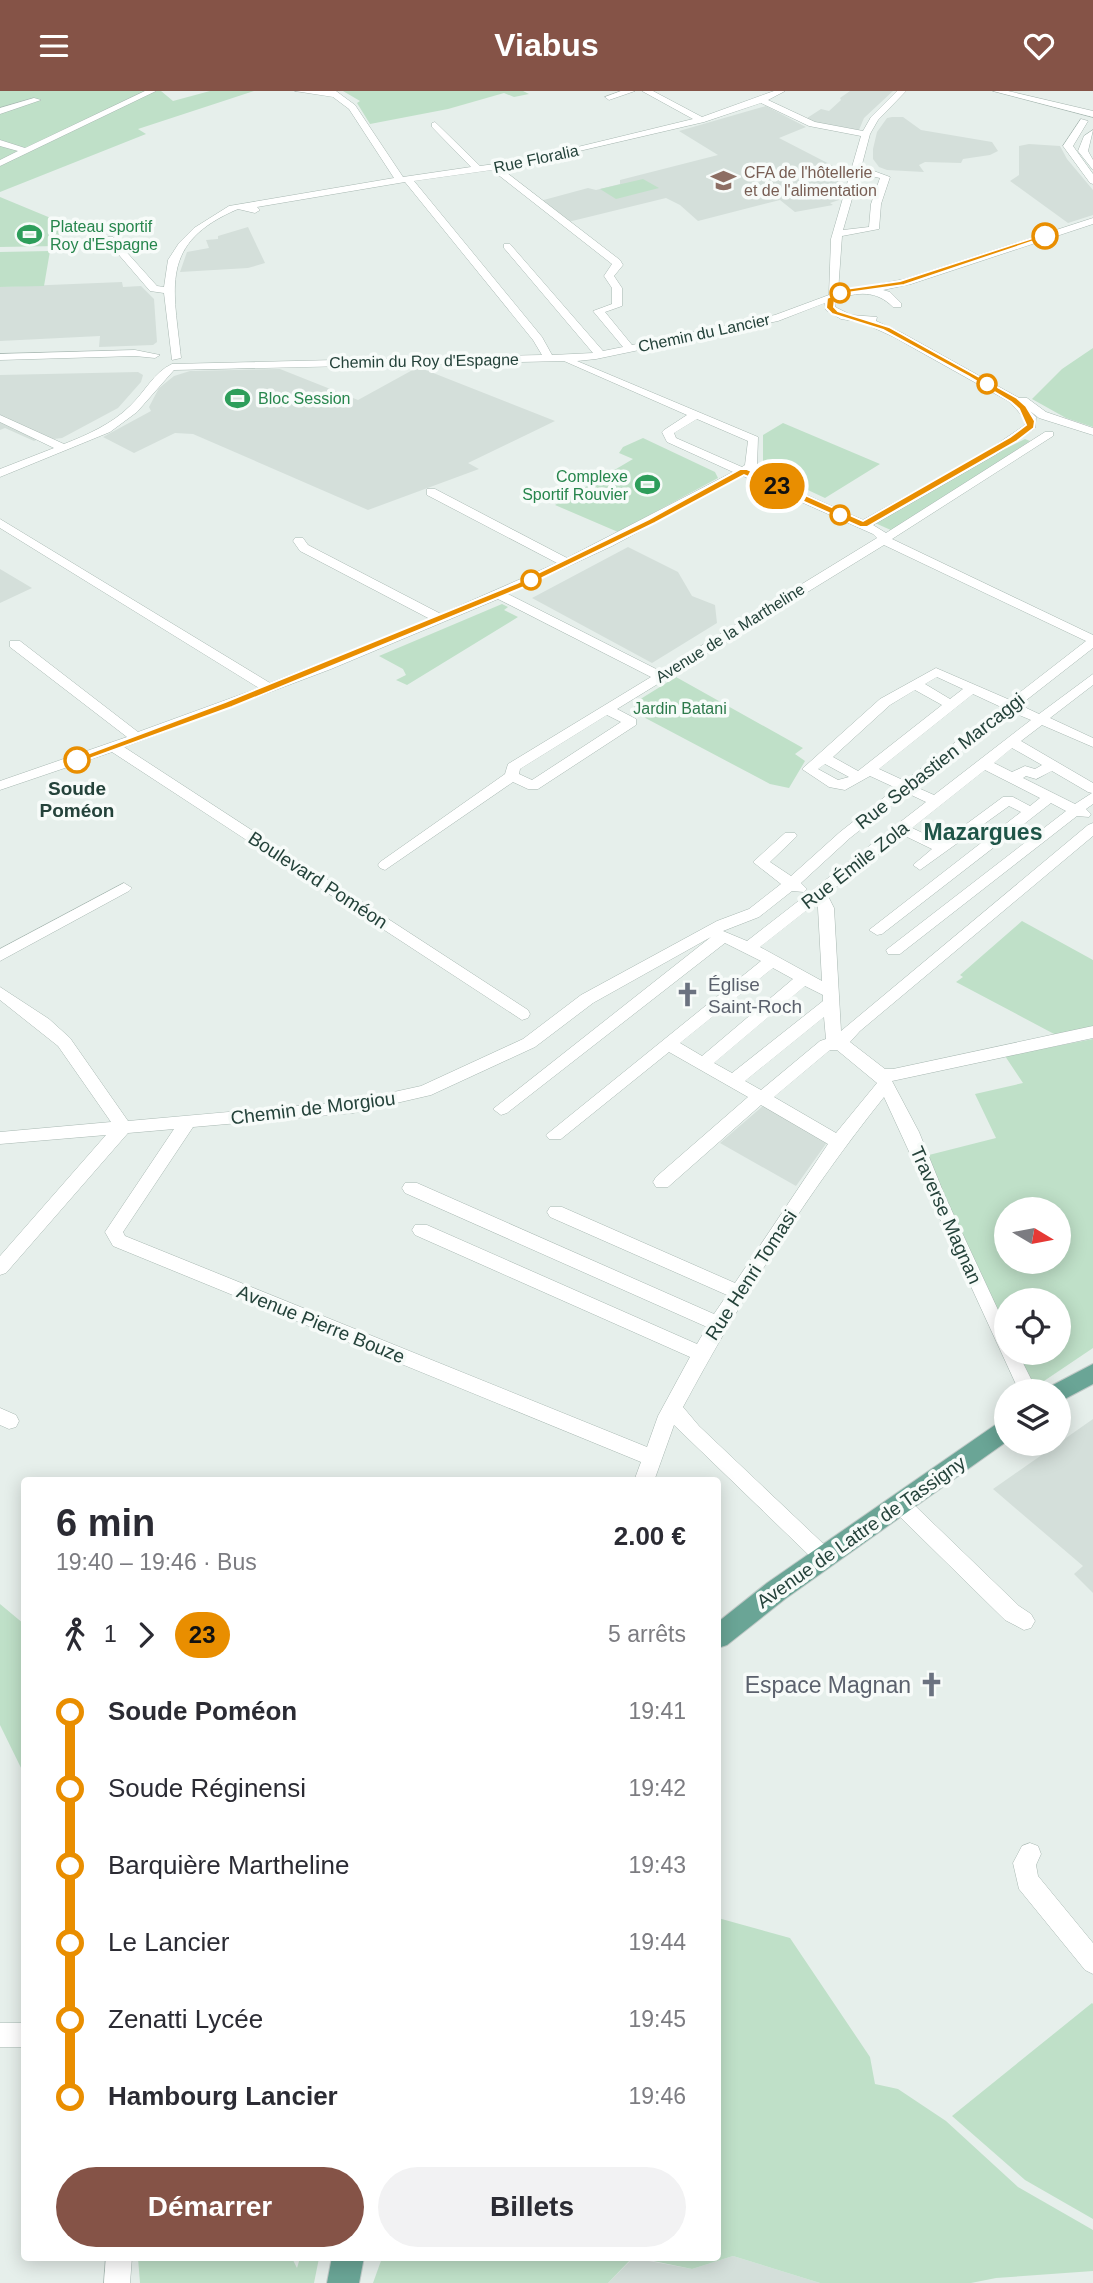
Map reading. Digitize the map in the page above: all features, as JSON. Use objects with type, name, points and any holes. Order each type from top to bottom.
[{"type":"main road","points":[[1071,1387],[1093,1373]]},
{"type":"main road","name":"Avenue de Lattre de Tassigny","points":[[721,1635],[824,1557],[994,1438]]},
{"type":"main road","points":[[343,2283],[347,2261]]},
{"type":"street","points":[[0,163],[152,91]]},
{"type":"street","points":[[299,91],[333,93],[352,107],[403,180],[478,263],[538,339],[549,359]]},
{"type":"street","points":[[609,97],[631,91]]},
{"type":"street","points":[[646,91],[701,120]]},
{"type":"street","name":"Rue Floralia","points":[[170,291],[170,261],[181,245],[196,231],[229,215],[250,216],[251,208],[285,199],[561,155],[701,120],[781,91]]},
{"type":"street","points":[[838,234],[874,229],[862,154],[866,134],[874,119],[902,91]]},
{"type":"street","points":[[997,91],[1093,114],[1069,141],[1069,150],[1092,176]]},
{"type":"street","points":[[0,111],[37,100]]},
{"type":"street","points":[[762,100],[798,121],[832,131],[866,134]]},
{"type":"street","points":[[670,117],[725,102]]},
{"type":"street","points":[[1057,107],[1087,121]]},
{"type":"street","points":[[435,125],[480,170]]},
{"type":"street","points":[[1092,176],[1083,151],[1087,138],[1093,133]]},
{"type":"street","points":[[0,143],[27,151]]},
{"type":"street","points":[[1069,150],[1083,151]]},
{"type":"street","points":[[862,154],[871,173],[871,180],[850,197],[838,234],[830,308],[859,319],[895,315]]},
{"type":"street","points":[[495,167],[616,261],[618,265],[609,276],[617,288],[617,306],[601,309],[598,313],[630,349]]},
{"type":"street","name":"Chemin du Lancier","points":[[630,349],[778,318],[832,297],[907,282],[1093,220]]},
{"type":"street","points":[[895,315],[910,291],[931,279],[1093,227]]},
{"type":"street","points":[[0,473],[116,423],[133,410],[152,384],[174,363],[170,291],[154,289],[110,239]]},
{"type":"street","points":[[507,246],[598,355],[591,365],[599,372]]},
{"type":"street","points":[[463,265],[478,263]]},
{"type":"street","points":[[834,271],[840,281],[887,296],[895,315],[922,342],[1003,385],[1057,426]]},
{"type":"street","name":"Chemin du Lancier","points":[[778,318],[859,319],[898,335],[1014,400],[1023,407],[1031,424]]},
{"type":"street","points":[[147,366],[174,342]]},
{"type":"street","name":"Chemin du Roy d'Espagne","points":[[174,363],[562,359],[630,349]]},
{"type":"street","points":[[0,357],[135,353],[157,355],[174,363]]},
{"type":"street","points":[[0,786],[114,747],[269,688],[498,594],[652,521],[751,467],[754,439],[750,436],[562,359]]},
{"type":"street","points":[[0,365],[126,360],[147,366],[174,363]]},
{"type":"street","points":[[147,366],[152,384]]},
{"type":"street","points":[[694,414],[691,419],[668,432],[671,440],[864,525],[890,544],[1093,641]]},
{"type":"street","points":[[864,525],[1014,439],[1039,417],[1057,426]]},
{"type":"street","points":[[0,418],[62,448]]},
{"type":"street","points":[[1031,424],[1057,426],[1093,434]]},
{"type":"street","name":"Avenue de la Martheline","points":[[385,865],[513,776],[513,767],[885,538],[1057,426]]},
{"type":"street","points":[[431,492],[566,563]]},
{"type":"street","points":[[0,523],[269,688]]},
{"type":"street","points":[[299,541],[304,548],[438,618]]},
{"type":"street","points":[[498,594],[660,676]]},
{"type":"street","name":"Rue Sebastien Marcaggi","points":[[791,884],[845,835],[1093,641]]},
{"type":"street","points":[[15,644],[137,738]]},
{"type":"street","points":[[935,801],[906,787],[824,758],[885,702],[936,672],[1093,743]]},
{"type":"street","points":[[1050,675],[1080,688]]},
{"type":"street","name":"Rue Émile Zola","points":[[749,949],[1093,678]]},
{"type":"street","points":[[916,685],[950,703]]},
{"type":"street","points":[[863,773],[971,689]]},
{"type":"street","points":[[513,776],[533,786],[631,722],[606,709]]},
{"type":"street","points":[[1013,742],[1093,789]]},
{"type":"street","name":"Boulevard Poméon","points":[[114,747],[522,1014]]},
{"type":"street","points":[[985,764],[1093,819]]},
{"type":"street","points":[[1013,778],[1025,769],[1036,775],[1052,765]]},
{"type":"street","points":[[877,930],[1050,797]]},
{"type":"street","points":[[894,950],[1093,797]]},
{"type":"street","points":[[920,865],[1008,800],[1031,812]]},
{"type":"street","points":[[901,828],[942,848]]},
{"type":"street","points":[[662,1182],[826,1045],[839,1044],[855,1027],[1093,828]]},
{"type":"street","points":[[790,836],[760,862],[791,884],[816,895],[826,908],[833,1038],[883,1080],[893,1075],[1093,1032]]},
{"type":"street","name":"Chemin de Morgiou","points":[[0,1138],[353,1107],[425,1091],[529,1043],[587,999],[645,965],[717,934],[754,913],[791,884]]},
{"type":"street","points":[[0,956],[124,888]]},
{"type":"street","points":[[501,1109],[717,934],[804,978],[829,998]]},
{"type":"street","points":[[555,1135],[771,961]]},
{"type":"street","points":[[703,1064],[804,978]]},
{"type":"street","points":[[0,992],[64,1042],[124,1127],[0,1269]]},
{"type":"street","points":[[733,1081],[829,998]]},
{"type":"street","points":[[831,1023],[842,1028],[855,1027]]},
{"type":"street","points":[[668,1044],[838,1142]]},
{"type":"street","name":"Rue Henri Tomasi","points":[[646,1477],[673,1408],[718,1325],[838,1142],[883,1080]]},
{"type":"street","name":"Traverse Magnan","points":[[883,1080],[910,1132],[935,1194],[994,1321]]},
{"type":"street","name":"Avenue Pierre Bouze","points":[[187,1123],[114,1232],[119,1241],[653,1458]]},
{"type":"street","points":[[411,1188],[718,1325]]},
{"type":"street","points":[[556,1212],[738,1292]]},
{"type":"street","points":[[421,1230],[701,1354]]},
{"type":"street","points":[[673,1408],[692,1432],[824,1557]]},
{"type":"street","points":[[900,1504],[1012,1613],[1024,1621]]},
{"type":"street","points":[[1030,1854],[1024,1863],[1027,1881],[1093,1962]]},
{"type":"street","points":[[0,2035],[21,2035]]},
{"type":"street","points":[[117,2283],[119,2261]]},
{"type":"shaded area","points":[[850,91],[893,91],[864,118],[859,130],[804,120],[821,109],[829,111]]},
{"type":"shaded area","points":[[766,106],[806,127],[779,138],[843,171],[833,174],[843,180],[839,200],[830,203],[833,205],[795,212],[780,200],[698,221],[680,205],[666,198],[568,222],[540,201],[588,188],[596,190],[620,184],[620,180],[718,155],[679,131]]},
{"type":"shaded area","points":[[903,117],[921,130],[992,142],[998,151],[990,155],[963,159],[961,163],[925,162],[919,165],[924,172],[887,170],[879,167],[873,159],[873,149],[877,132],[887,118]]},
{"type":"shaded area","points":[[1019,146],[1060,146],[1067,159],[1093,190],[1093,215],[1068,223],[1010,181],[1019,175]]},
{"type":"shaded area","points":[[248,227],[265,263],[248,268],[180,272],[187,252],[209,248],[206,240],[218,239],[218,236]]},
{"type":"shaded area","points":[[122,282],[123,287],[141,286],[154,299],[157,342],[153,345],[99,347],[100,336],[0,341],[0,287]]},
{"type":"shaded area","points":[[418,367],[555,421],[468,463],[479,469],[368,510],[193,434],[175,433],[134,453],[103,437],[151,411],[149,407],[159,388],[174,376],[190,371],[280,369],[358,400]]},
{"type":"shaded area","points":[[138,372],[143,375],[141,382],[118,408],[62,438],[45,436],[34,441],[5,428],[0,430],[0,375]]},
{"type":"shaded area","points":[[628,547],[678,572],[692,596],[715,605],[717,623],[652,663],[532,598]]},
{"type":"shaded area","points":[[0,569],[32,588],[0,603]]},
{"type":"shaded area","points":[[764,1105],[828,1141],[796,1186],[720,1143]]},
{"type":"shaded area","points":[[1093,1419],[1093,1593],[1074,1574],[1083,1566],[993,1489],[1040,1456],[1071,1456],[1071,1434]]},
{"type":"shaded area","points":[[733,2256],[820,2283],[608,2283],[630,2261],[649,2261],[692,2269]]},
{"type":"green space","points":[[0,91],[147,91],[0,160]]},
{"type":"green space","points":[[161,91],[173,101],[210,91],[254,91],[138,129],[146,134],[0,192],[0,164]]},
{"type":"green space","points":[[343,91],[523,91],[529,94],[514,97],[504,93],[448,109],[370,124],[357,103],[360,101]]},
{"type":"green space","points":[[643,179],[659,188],[616,199],[600,189]]},
{"type":"green space","name":"Plateau sportif Roy d'Espagne","points":[[0,197],[99,238],[109,236],[98,239],[63,225],[58,246],[0,247]]},
{"type":"green space","name":"Plateau sportif Roy d'Espagne","points":[[50,251],[44,286],[0,287],[0,252]]},
{"type":"green space","points":[[1093,348],[1093,427],[1066,418],[1032,399],[1062,369]]},
{"type":"green space","points":[[783,423],[880,464],[825,498],[767,471],[763,465],[763,435]]},
{"type":"green space","name":"Complexe Sportif Rouvier","points":[[643,438],[715,472],[718,478],[618,532],[555,505],[633,459],[619,453],[623,447]]},
{"type":"green space","points":[[1025,439],[1030,441],[893,531],[875,523],[982,460]]},
{"type":"green space","points":[[502,604],[508,607],[504,610],[518,617],[407,685],[396,680],[406,675],[403,669],[379,656]]},
{"type":"green space","name":"Jardin Batani","points":[[676,677],[803,748],[795,754],[805,761],[789,788],[770,784],[634,712],[634,703]]},
{"type":"green space","points":[[1022,921],[1093,960],[1093,1028],[1056,1035],[956,982],[963,977],[960,975]]},
{"type":"green space","points":[[1093,1039],[1093,1348],[1071,1363],[1071,1288],[994,1288],[994,1307],[925,1161],[925,1156],[996,1138],[975,1094],[1023,1083],[1005,1056]]},
{"type":"green space","points":[[1022,1365],[1068,1365],[1047,1379],[1028,1378]]},
{"type":"green space","points":[[0,1604],[21,1622],[21,1768],[0,1725]]},
{"type":"green space","points":[[721,1919],[790,1938],[870,2057],[875,2084],[898,2089],[946,2121],[1018,2187],[1093,2230],[1093,2271],[996,2278],[971,2283],[820,2283],[733,2256],[721,2260]]},
{"type":"green space","points":[[1092,2003],[1093,2219],[1025,2180],[952,2116]]},
{"type":"green space","points":[[138,2261],[294,2261],[297,2268],[299,2261],[318,2261],[314,2283],[140,2283]]},
{"type":"green space","points":[[381,2261],[629,2261],[608,2283],[373,2283]]},
{"type":"green space","points":[[653,2261],[717,2261],[692,2269]]},
{"type":"bus line","name":"23","points":[[77,760],[228,704],[520,585],[652,521],[744,471],[864,525],[922,489],[1014,439],[1031,426],[1031,421],[1023,407],[1014,400],[971,375],[886,328],[835,312],[830,308],[831,298],[845,291],[901,284],[1045,236]]},
{"type":"place","name":"CFA de l'hôtellerie et de l'alimentation","points":[[724,181]]},
{"type":"place","name":"Plateau sportif Roy d'Espagne","points":[[30,235]]},
{"type":"place","name":"Bloc Session","points":[[238,398]]},
{"type":"place","name":"Complexe Sportif Rouvier","points":[[648,485]]},
{"type":"place","name":"Soude Poméon","points":[[77,760]]},
{"type":"place","name":"Église Saint-Roch","points":[[688,995]]},
{"type":"place","name":"Espace Magnan","points":[[931,1685]]},
{"type":"district","name":"Mazargues","points":[[983,832]]}]
